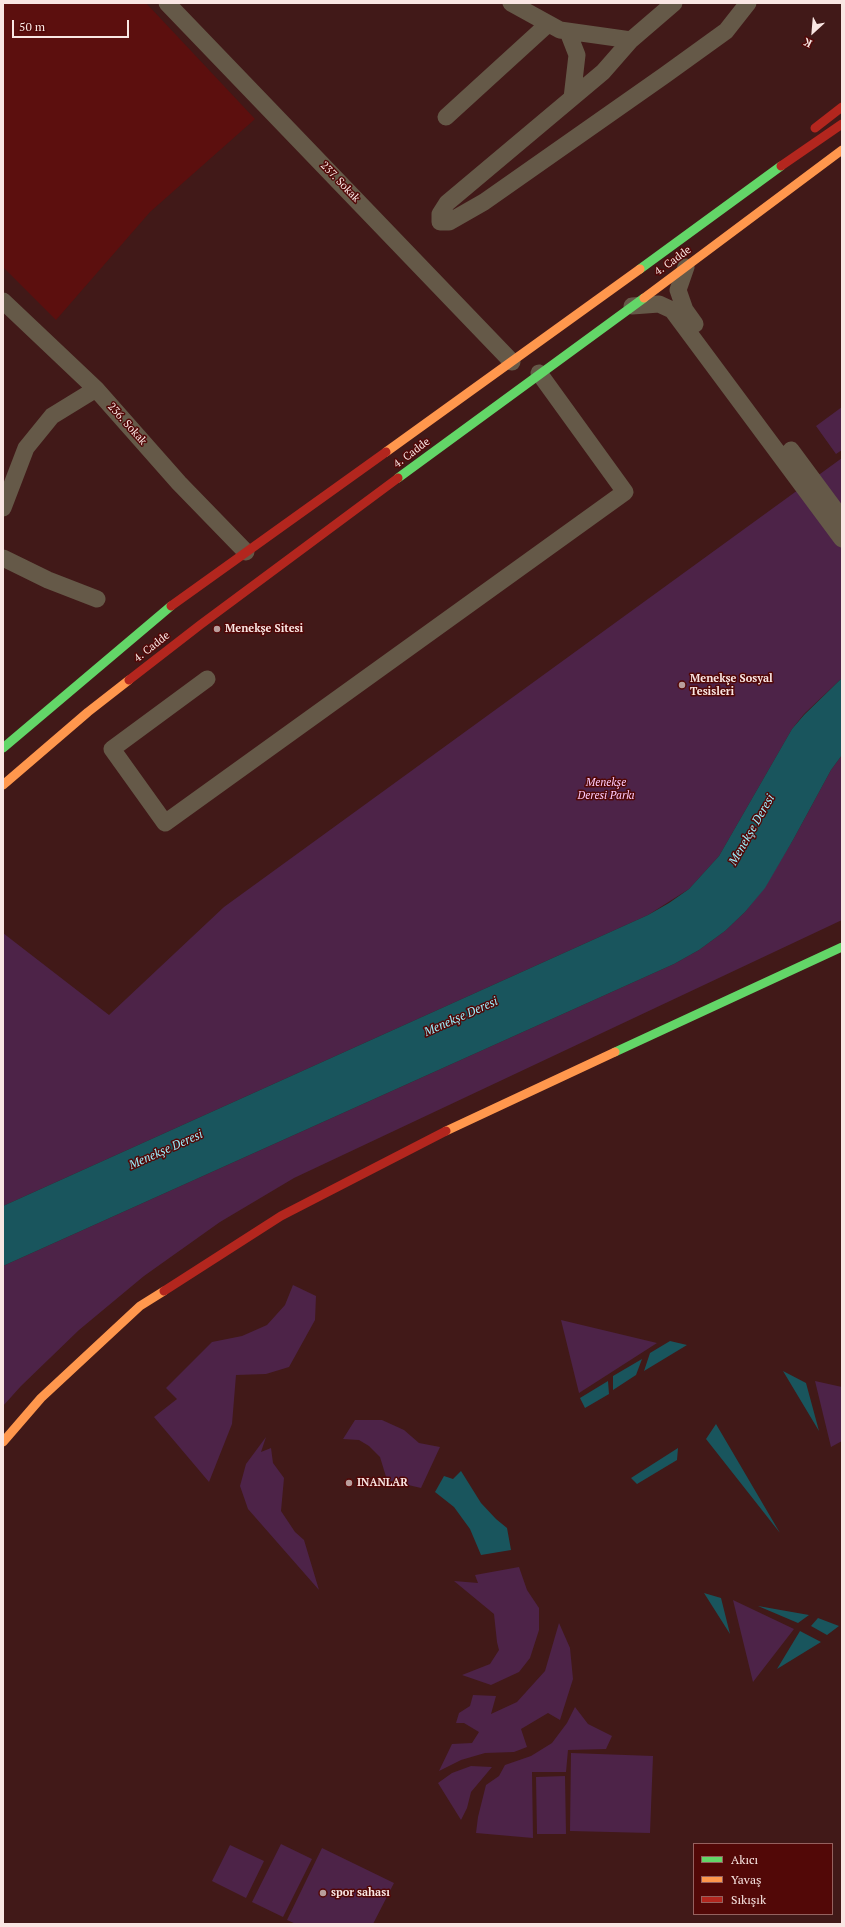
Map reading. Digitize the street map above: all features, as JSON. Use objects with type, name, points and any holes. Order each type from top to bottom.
[{"type":"main road","points":[[806,135],[842,107]]},
{"type":"main road","name":"4. Cadde","points":[[3,748],[174,604],[618,286],[732,201],[780,169],[842,124]]},
{"type":"main road","points":[[780,169],[797,144]]},
{"type":"main road","name":"4. Cadde","points":[[3,786],[88,712],[200,625],[686,267],[842,150]]},
{"type":"main road","points":[[792,186],[842,162]]},
{"type":"main road","points":[[3,1442],[41,1398],[140,1306],[281,1216],[449,1129],[842,947]]},
{"type":"street","name":"237. Sokak","points":[[167,3],[512,362]]},
{"type":"street","points":[[511,3],[560,30],[631,40]]},
{"type":"street","points":[[674,3],[631,40],[603,72],[447,203],[440,214],[440,222],[449,222],[484,202],[658,80],[726,31],[748,3]]},
{"type":"street","points":[[446,116],[548,24]]},
{"type":"street","points":[[568,32],[577,55],[572,98]]},
{"type":"street","points":[[686,267],[678,290],[685,310],[842,519]]},
{"type":"street","name":"236. Sokak","points":[[3,301],[96,390],[179,482],[246,552]]},
{"type":"street","points":[[632,306],[659,304],[672,310],[842,539]]},
{"type":"street","points":[[207,679],[112,749],[165,823],[625,492],[539,374]]},
{"type":"street","points":[[3,508],[10,468],[52,416],[96,390]]},
{"type":"street","points":[[3,558],[48,580],[97,599]]},
{"type":"shaded area","points":[[3,3],[146,3],[255,119],[150,212],[56,320],[3,267]]},
{"type":"green space","points":[[842,407],[842,450],[836,454],[816,426]]},
{"type":"green space","name":"Menekşe Deresi Parkı","points":[[842,458],[842,678],[804,714],[792,729],[719,856],[689,889],[648,915],[3,1206],[3,933],[109,1015],[224,907]]},
{"type":"green space","points":[[842,755],[842,920],[294,1178],[220,1222],[144,1276],[79,1330],[21,1386],[3,1406],[3,1266],[674,964],[699,950],[725,931],[745,912],[764,888],[793,840],[831,770]]},
{"type":"green space","points":[[293,1285],[316,1296],[315,1320],[289,1367],[266,1374],[236,1375],[232,1424],[209,1482],[154,1417],[177,1399],[166,1388],[212,1342],[242,1336],[267,1325],[285,1305]]},
{"type":"green space","points":[[561,1320],[657,1343],[579,1393]]},
{"type":"green space","points":[[815,1381],[842,1387],[842,1441],[831,1447]]},
{"type":"green space","points":[[355,1420],[382,1420],[404,1430],[419,1443],[440,1447],[421,1488],[387,1480],[380,1457],[369,1446],[359,1440],[343,1439]]},
{"type":"green space","points":[[266,1437],[261,1452],[271,1448],[273,1463],[284,1478],[281,1511],[295,1532],[304,1540],[319,1590],[248,1509],[240,1486],[246,1464]]},
{"type":"green space","points":[[519,1567],[527,1590],[539,1608],[539,1630],[530,1658],[519,1672],[491,1685],[462,1675],[490,1664],[499,1650],[494,1614],[454,1581],[478,1583],[475,1575]]},
{"type":"green space","points":[[733,1600],[794,1629],[753,1682]]},
{"type":"green space","points":[[559,1623],[570,1648],[573,1679],[560,1720],[548,1713],[521,1729],[527,1747],[514,1752],[485,1753],[461,1760],[439,1771],[452,1744],[472,1743],[479,1732],[464,1723],[456,1723],[459,1713],[470,1706],[473,1695],[496,1696],[491,1714],[517,1702],[545,1671]]},
{"type":"green space","points":[[575,1707],[588,1724],[612,1736],[606,1749],[568,1750],[566,1772],[532,1772],[533,1838],[476,1833],[478,1817],[486,1785],[499,1776],[505,1765],[531,1756],[552,1743],[567,1723]]},
{"type":"green space","points":[[571,1753],[653,1756],[650,1833],[570,1831]]},
{"type":"green space","points":[[471,1766],[492,1767],[471,1792],[467,1808],[461,1820],[438,1783],[452,1773]]},
{"type":"green space","points":[[565,1776],[566,1834],[537,1834],[536,1777]]},
{"type":"green space","name":"spor sahası","points":[[281,1844],[312,1859],[283,1917],[252,1902]]},
{"type":"green space","points":[[230,1845],[264,1861],[246,1898],[212,1881]]},
{"type":"green space","points":[[322,1848],[394,1883],[373,1924],[296,1924],[287,1920]]},
{"type":"water","name":"Menekşe Deresi","points":[[842,678],[842,755],[831,770],[765,888],[745,912],[725,931],[699,950],[674,964],[3,1266],[3,1206],[648,915],[689,889],[719,856],[792,729],[804,715]]},
{"type":"water","points":[[670,1341],[687,1345],[644,1371],[650,1353]]},
{"type":"water","points":[[642,1359],[636,1375],[613,1390],[613,1376]]},
{"type":"water","points":[[783,1371],[806,1383],[819,1431]]},
{"type":"water","points":[[608,1381],[609,1394],[585,1408],[580,1398]]},
{"type":"water","points":[[716,1424],[780,1533],[706,1439]]},
{"type":"water","points":[[678,1448],[677,1460],[637,1484],[631,1478]]},
{"type":"water","points":[[461,1471],[481,1503],[507,1528],[511,1550],[481,1555],[470,1529],[454,1507],[435,1492],[444,1476],[453,1479]]},
{"type":"water","points":[[704,1593],[721,1598],[730,1634]]},
{"type":"water","points":[[758,1606],[809,1615],[798,1623]]},
{"type":"water","points":[[818,1618],[839,1626],[827,1635],[811,1626]]},
{"type":"water","points":[[800,1631],[821,1642],[777,1669]]},
{"type":"traffic: fast","points":[[640,269],[781,166]]},
{"type":"traffic: fast","points":[[398,478],[644,298]]},
{"type":"traffic: fast","points":[[3,748],[171,606]]},
{"type":"traffic: fast","points":[[615,1052],[842,947]]},
{"type":"traffic: slow","points":[[644,298],[842,150]]},
{"type":"traffic: slow","points":[[386,452],[640,269]]},
{"type":"traffic: slow","points":[[3,785],[88,712],[129,680]]},
{"type":"traffic: slow","points":[[446,1131],[615,1052]]},
{"type":"traffic: slow","points":[[3,1442],[41,1398],[140,1306],[164,1291]]},
{"type":"traffic: jam","points":[[815,128],[842,107]]},
{"type":"traffic: jam","points":[[781,166],[842,124]]},
{"type":"traffic: jam","points":[[171,606],[386,452]]},
{"type":"traffic: jam","points":[[129,680],[200,625],[398,478]]},
{"type":"traffic: jam","points":[[164,1291],[281,1216],[446,1131]]},
{"type":"place","name":"Menekşe Sitesi","points":[[217,629]]},
{"type":"place","name":"Menekşe Sosyal Tesisleri","points":[[682,685]]},
{"type":"place","name":"INANLAR","points":[[349,1483]]},
{"type":"place","name":"spor sahası","points":[[323,1893]]}]
